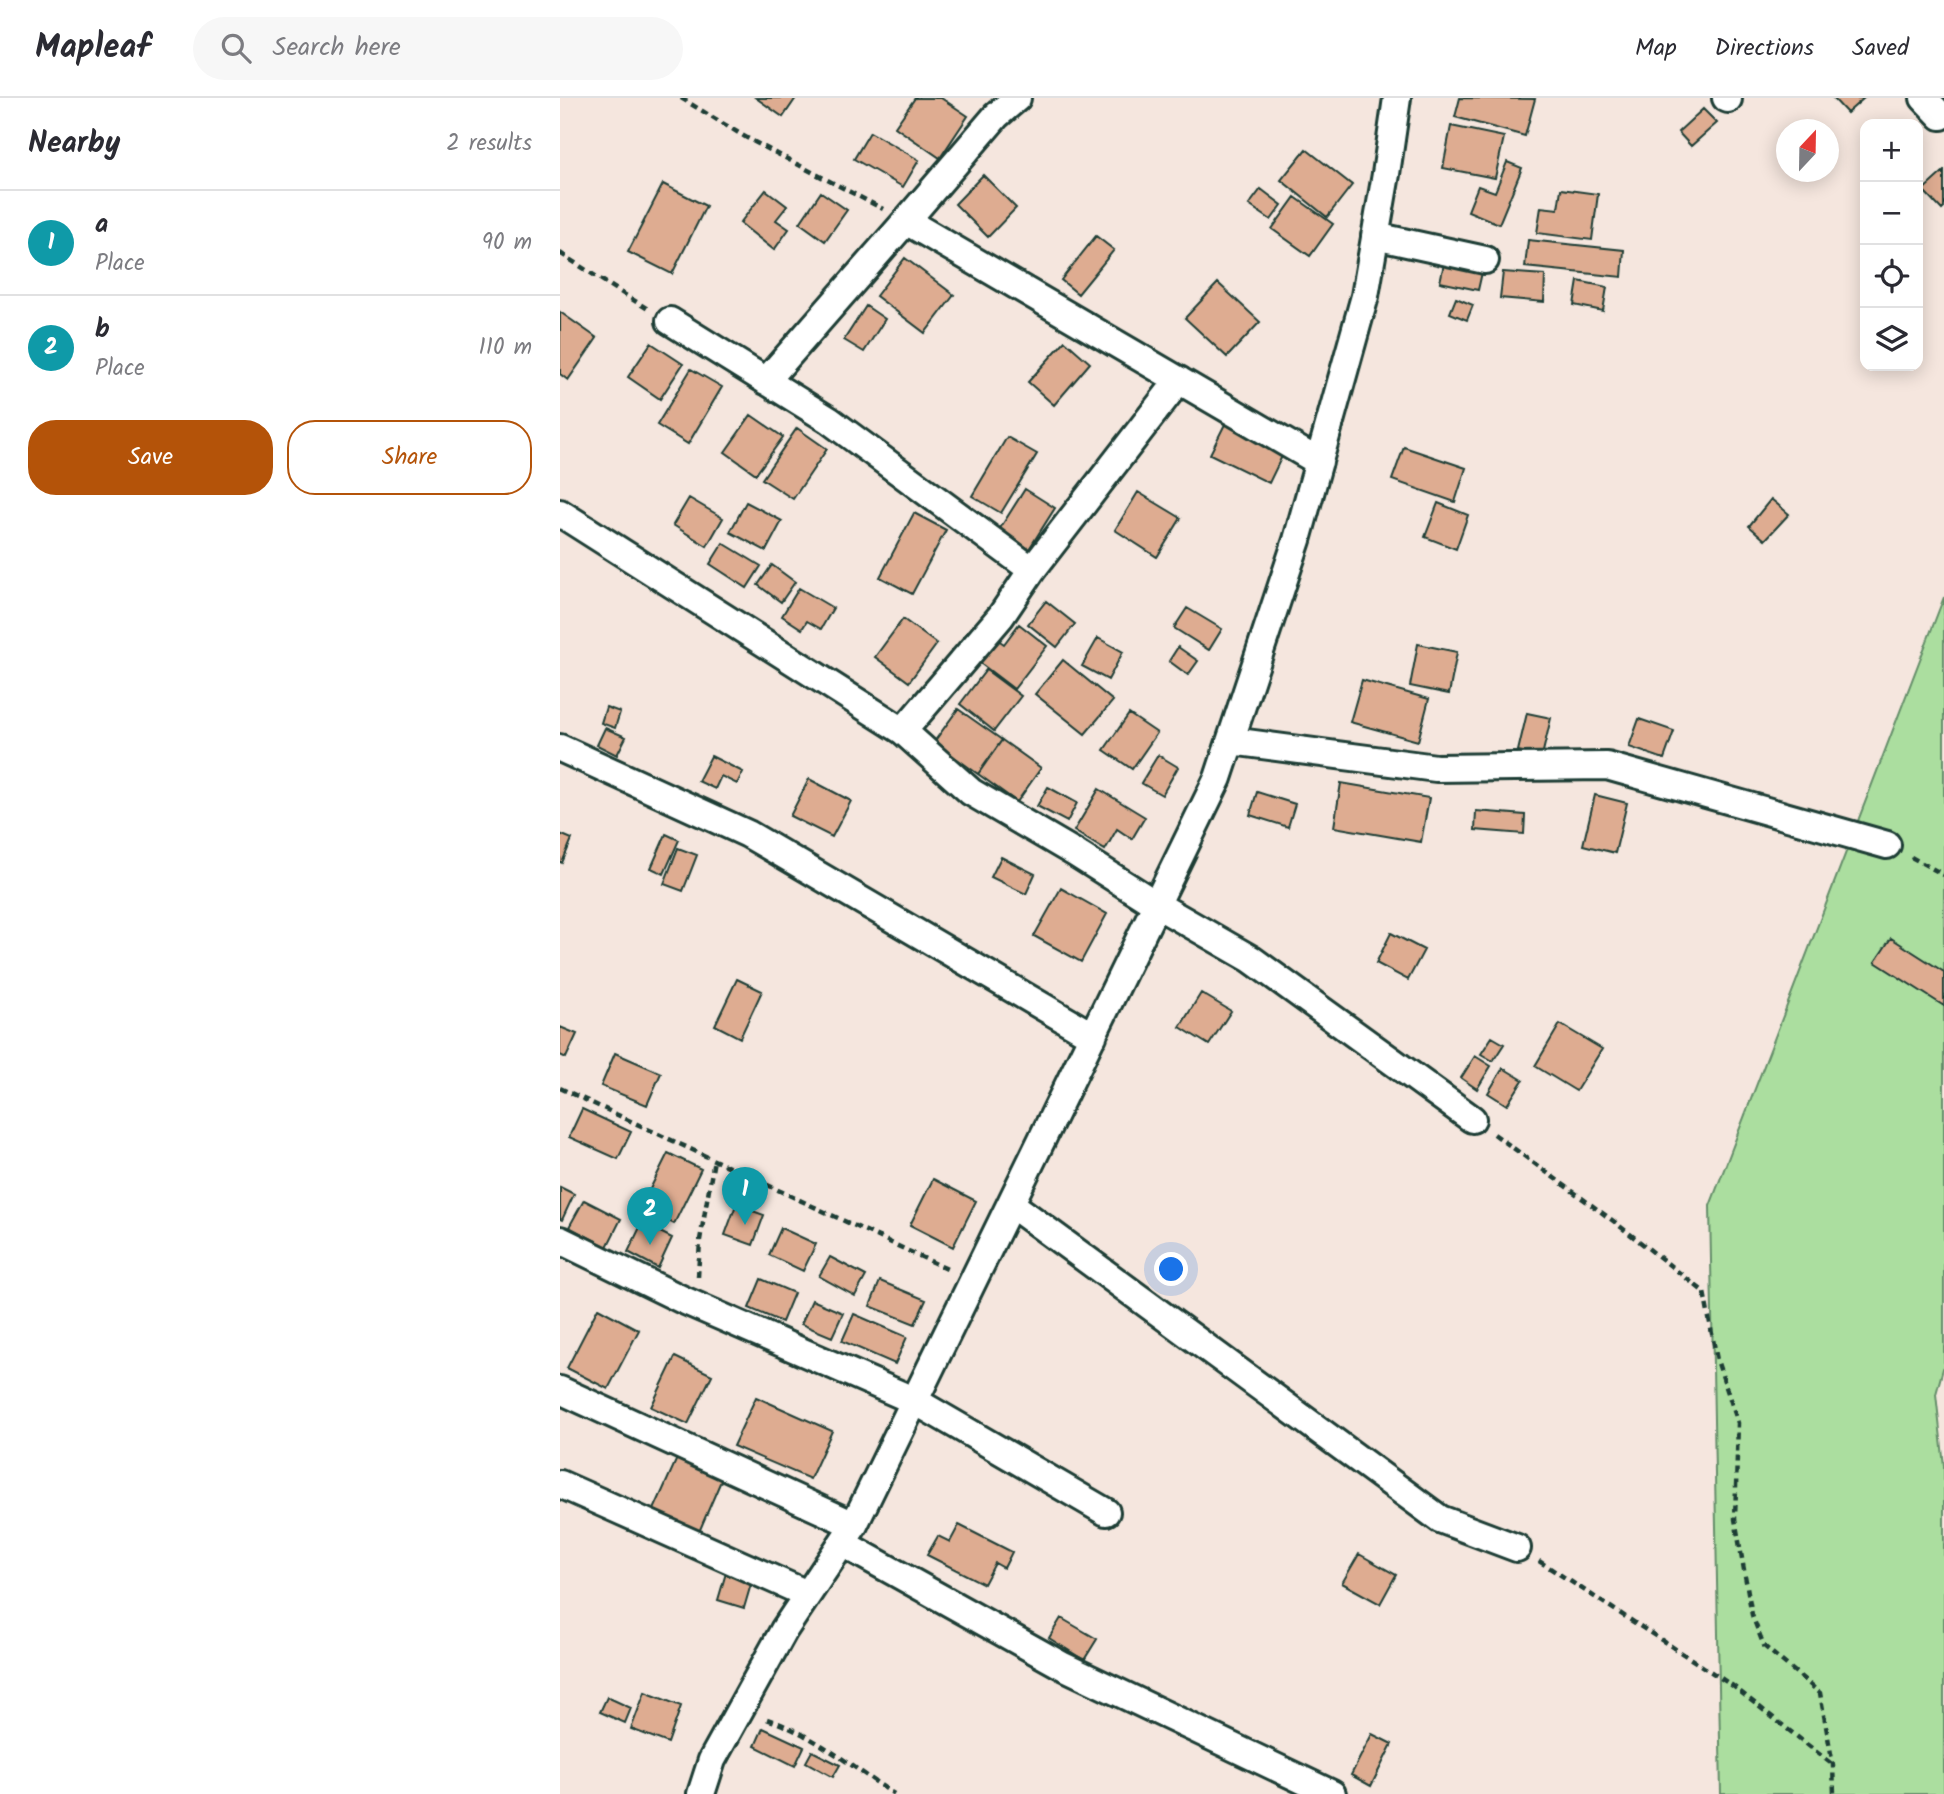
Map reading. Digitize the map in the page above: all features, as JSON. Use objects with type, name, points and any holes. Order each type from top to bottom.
[{"type":"street","points":[[766,381],[996,116],[1017,98]]},
{"type":"street","points":[[701,1794],[712,1760],[784,1630],[848,1534],[1219,778],[1297,540],[1365,296],[1397,98]]},
{"type":"street","points":[[906,221],[1319,461]]},
{"type":"street","points":[[1375,236],[1485,260]]},
{"type":"street","points":[[670,321],[829,420],[1032,570]]},
{"type":"street","points":[[903,731],[1001,616],[1032,570],[1179,380]]},
{"type":"street","points":[[560,513],[903,731],[971,792],[1251,959],[1472,1119]]},
{"type":"street","points":[[1231,741],[1436,768],[1607,766],[1888,845]]},
{"type":"street","points":[[560,748],[748,834],[1093,1036]]},
{"type":"street","points":[[1011,1204],[1440,1519],[1517,1548]]},
{"type":"street","points":[[560,1240],[697,1306],[915,1401],[1106,1512]]},
{"type":"street","points":[[560,1390],[848,1534],[1063,1666],[1332,1794]]},
{"type":"street","points":[[560,1484],[807,1594]]},
{"type":"path","points":[[681,98],[747,138],[906,221]]},
{"type":"path","points":[[560,253],[670,321]]},
{"type":"path","points":[[1888,845],[1944,875]]},
{"type":"path","points":[[560,1088],[973,1282]]},
{"type":"path","points":[[1472,1119],[1612,1220],[1704,1292],[1717,1360],[1738,1423],[1735,1519],[1752,1615],[1764,1646],[1820,1693],[1833,1765],[1834,1794]]},
{"type":"path","points":[[697,1306],[700,1240],[714,1160]]},
{"type":"path","points":[[1517,1548],[1733,1686],[1833,1765]]},
{"type":"path","points":[[739,1711],[786,1726],[824,1745],[894,1794]]},
{"type":"green space","points":[[1944,597],[1944,1365],[1936,1394],[1944,1466],[1944,1794],[1721,1794],[1710,1206]]},
{"type":"building","points":[[756,98],[796,98],[783,117]]},
{"type":"building","points":[[915,98],[941,98],[968,116],[940,158],[895,127]]},
{"type":"building","points":[[1460,98],[1535,99],[1525,136],[1455,117]]},
{"type":"building","points":[[1833,98],[1864,98],[1847,113]]},
{"type":"building","points":[[1703,109],[1717,123],[1691,146],[1678,132]]},
{"type":"building","points":[[1451,126],[1504,137],[1495,178],[1443,168]]},
{"type":"building","points":[[870,132],[919,160],[903,187],[854,159]]},
{"type":"building","points":[[1306,149],[1352,185],[1327,217],[1281,180]]},
{"type":"building","points":[[1507,162],[1522,168],[1499,224],[1468,211],[1478,186],[1495,192]]},
{"type":"building","points":[[1944,171],[1942,210],[1923,190]]},
{"type":"building","points":[[983,175],[1016,208],[988,237],[955,204]]},
{"type":"building","points":[[663,184],[706,206],[672,274],[628,252]]},
{"type":"building","points":[[1261,189],[1282,205],[1271,220],[1249,205]]},
{"type":"building","points":[[1561,189],[1598,194],[1592,240],[1537,233],[1541,207],[1558,209]]},
{"type":"building","points":[[766,190],[787,206],[776,220],[789,229],[774,250],[740,223]]},
{"type":"building","points":[[821,192],[847,210],[825,241],[800,223]]},
{"type":"building","points":[[1295,197],[1333,224],[1310,256],[1272,229]]},
{"type":"building","points":[[1096,236],[1114,250],[1078,294],[1061,280]]},
{"type":"building","points":[[1528,240],[1624,250],[1622,277],[1525,267]]},
{"type":"building","points":[[905,258],[954,295],[925,333],[876,296]]},
{"type":"building","points":[[1445,259],[1483,268],[1478,290],[1440,282]]},
{"type":"building","points":[[1503,272],[1545,275],[1544,302],[1500,298]]},
{"type":"building","points":[[1578,281],[1607,287],[1603,311],[1574,305]]},
{"type":"building","points":[[1218,283],[1260,322],[1227,357],[1185,318]]},
{"type":"building","points":[[1456,298],[1473,305],[1467,320],[1450,313]]},
{"type":"building","points":[[866,306],[885,319],[864,352],[844,340]]},
{"type":"building","points":[[560,312],[597,338],[568,380],[560,374]]},
{"type":"building","points":[[1065,341],[1090,363],[1054,405],[1028,382]]},
{"type":"building","points":[[651,343],[683,364],[660,399],[628,377]]},
{"type":"building","points":[[691,369],[722,387],[688,444],[657,425]]},
{"type":"building","points":[[751,415],[783,437],[756,474],[725,452]]},
{"type":"building","points":[[1226,422],[1285,450],[1269,483],[1210,454]]},
{"type":"building","points":[[797,428],[827,449],[793,499],[762,479]]},
{"type":"building","points":[[1007,437],[1037,454],[1001,513],[972,496]]},
{"type":"building","points":[[1404,447],[1466,468],[1455,502],[1392,480]]},
{"type":"building","points":[[1025,489],[1055,508],[1029,549],[999,530]]},
{"type":"building","points":[[1138,492],[1181,518],[1157,557],[1115,530]]},
{"type":"building","points":[[689,498],[723,518],[707,546],[673,525]]},
{"type":"building","points":[[1771,499],[1789,514],[1765,540],[1749,526]]},
{"type":"building","points":[[746,502],[782,521],[766,551],[730,532]]},
{"type":"building","points":[[1438,503],[1468,515],[1456,549],[1425,537]]},
{"type":"building","points":[[914,513],[946,530],[912,594],[880,577]]},
{"type":"building","points":[[723,543],[761,566],[747,588],[710,564]]},
{"type":"building","points":[[772,565],[795,582],[781,602],[758,585]]},
{"type":"building","points":[[799,588],[833,608],[821,629],[807,621],[802,629],[782,616]]},
{"type":"building","points":[[1046,601],[1075,624],[1057,647],[1028,624]]},
{"type":"building","points":[[1187,608],[1222,629],[1209,650],[1174,628]]},
{"type":"building","points":[[903,619],[937,644],[909,682],[875,657]]},
{"type":"building","points":[[1019,624],[1047,646],[1014,689],[976,660],[994,637],[1004,644]]},
{"type":"building","points":[[1098,638],[1123,652],[1108,680],[1082,666]]},
{"type":"building","points":[[1418,644],[1457,652],[1449,694],[1410,686]]},
{"type":"building","points":[[1178,647],[1198,661],[1188,675],[1169,661]]},
{"type":"building","points":[[1063,660],[1113,701],[1085,734],[1035,694]]},
{"type":"building","points":[[986,670],[1021,696],[994,731],[960,704]]},
{"type":"building","points":[[1362,680],[1429,699],[1418,741],[1350,722]]},
{"type":"building","points":[[606,707],[620,712],[615,728],[601,723]]},
{"type":"building","points":[[958,709],[1002,740],[978,774],[934,742]]},
{"type":"building","points":[[1527,713],[1551,718],[1542,756],[1518,751]]},
{"type":"building","points":[[1129,714],[1157,733],[1132,769],[1104,750]]},
{"type":"building","points":[[1639,719],[1674,731],[1664,759],[1629,747]]},
{"type":"building","points":[[605,728],[626,737],[617,755],[597,745]]},
{"type":"building","points":[[1002,740],[1041,768],[1017,802],[978,774]]},
{"type":"building","points":[[1158,755],[1178,767],[1162,795],[1141,783]]},
{"type":"building","points":[[711,756],[743,772],[737,784],[721,776],[715,789],[698,781]]},
{"type":"building","points":[[809,779],[851,801],[832,837],[790,816]]},
{"type":"building","points":[[1341,783],[1429,798],[1421,842],[1334,827]]},
{"type":"building","points":[[1048,787],[1077,803],[1067,822],[1037,806]]},
{"type":"building","points":[[1099,789],[1145,817],[1132,839],[1117,829],[1105,850],[1074,831]]},
{"type":"building","points":[[1257,792],[1295,804],[1288,827],[1250,815]]},
{"type":"building","points":[[1595,795],[1627,803],[1615,853],[1583,845]]},
{"type":"building","points":[[1476,811],[1525,815],[1524,834],[1475,830]]},
{"type":"building","points":[[560,834],[572,839],[562,863],[560,862]]},
{"type":"building","points":[[666,834],[679,840],[664,874],[651,868]]},
{"type":"building","points":[[678,848],[697,855],[683,891],[664,884]]},
{"type":"building","points":[[1001,857],[1035,874],[1026,894],[991,877]]},
{"type":"building","points":[[1061,888],[1107,914],[1081,962],[1034,936]]},
{"type":"building","points":[[1391,933],[1424,950],[1408,980],[1376,963]]},
{"type":"building","points":[[1891,938],[1944,972],[1944,1006],[1875,962]]},
{"type":"building","points":[[737,979],[762,991],[740,1038],[715,1025]]},
{"type":"building","points":[[1201,993],[1231,1011],[1209,1045],[1180,1027]]},
{"type":"building","points":[[1560,1024],[1602,1049],[1576,1091],[1535,1066]]},
{"type":"building","points":[[560,1027],[577,1034],[566,1058],[560,1055]]},
{"type":"building","points":[[1492,1037],[1504,1044],[1493,1061],[1481,1054]]},
{"type":"building","points":[[615,1053],[661,1073],[647,1105],[601,1086]]},
{"type":"building","points":[[1475,1056],[1491,1066],[1477,1089],[1461,1078]]},
{"type":"building","points":[[1503,1068],[1523,1080],[1507,1105],[1488,1093]]},
{"type":"building","points":[[582,1109],[631,1132],[618,1159],[569,1137]]},
{"type":"building","points":[[668,1153],[701,1169],[674,1224],[641,1207]]},
{"type":"building","points":[[933,1179],[976,1201],[953,1247],[910,1225]]},
{"type":"building","points":[[560,1187],[574,1194],[562,1220],[560,1219]]},
{"type":"building","points":[[584,1200],[621,1219],[607,1247],[569,1227]]},
{"type":"building","points":[[736,1205],[764,1215],[753,1245],[725,1235]]},
{"type":"building","points":[[642,1223],[672,1238],[658,1268],[628,1252]]},
{"type":"building","points":[[781,1228],[816,1244],[803,1271],[769,1255]]},
{"type":"building","points":[[830,1257],[866,1276],[855,1296],[819,1276]]},
{"type":"building","points":[[761,1279],[794,1293],[782,1322],[749,1308]]},
{"type":"building","points":[[880,1281],[926,1300],[915,1324],[870,1306]]},
{"type":"building","points":[[812,1300],[843,1313],[832,1337],[801,1324]]},
{"type":"building","points":[[598,1308],[639,1330],[608,1389],[567,1368]]},
{"type":"building","points":[[854,1314],[907,1337],[895,1364],[842,1341]]},
{"type":"building","points":[[675,1357],[712,1375],[688,1424],[651,1407]]},
{"type":"building","points":[[756,1397],[832,1431],[810,1479],[733,1446]]},
{"type":"building","points":[[678,1456],[723,1476],[699,1532],[653,1512]]},
{"type":"building","points":[[959,1525],[1012,1552],[1004,1568],[995,1563],[984,1584],[927,1555],[938,1536],[950,1542]]},
{"type":"building","points":[[1359,1554],[1396,1575],[1380,1604],[1342,1583]]},
{"type":"building","points":[[728,1566],[754,1574],[744,1608],[718,1600]]},
{"type":"building","points":[[1061,1618],[1097,1639],[1084,1660],[1049,1638]]},
{"type":"building","points":[[645,1692],[681,1706],[668,1743],[631,1729]]},
{"type":"building","points":[[607,1697],[631,1708],[625,1723],[600,1712]]},
{"type":"building","points":[[763,1728],[804,1747],[795,1766],[755,1746]]},
{"type":"building","points":[[1372,1734],[1392,1744],[1371,1786],[1351,1775]]},
{"type":"building","points":[[812,1751],[840,1765],[833,1777],[806,1762]]},
{"type":"place","name":"a","points":[[745,1225]]},
{"type":"place","name":"b","points":[[650,1245]]}]
